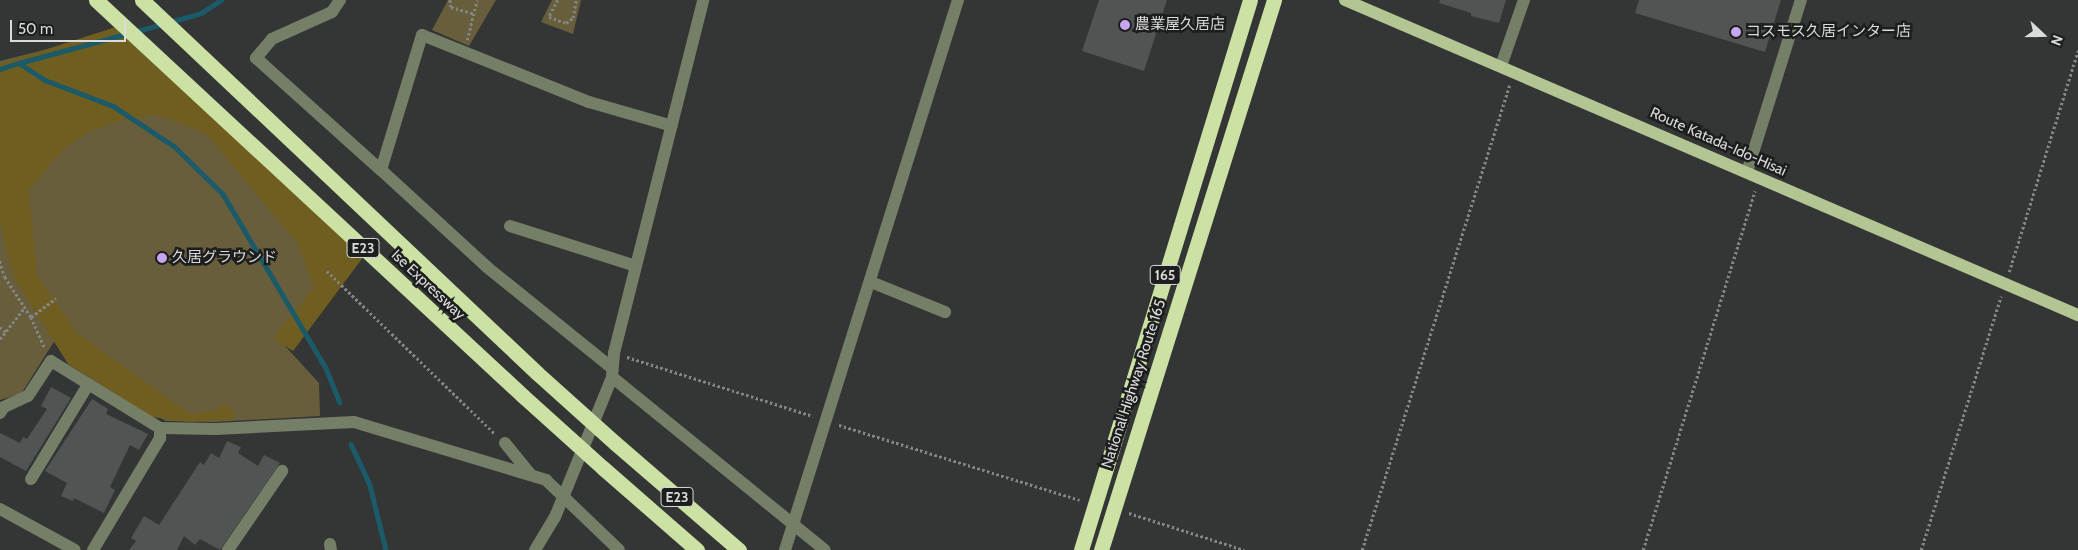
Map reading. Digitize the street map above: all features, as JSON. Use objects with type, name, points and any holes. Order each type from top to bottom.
[{"type":"highway","name":"Ise Expressway","points":[[96,0],[524,396],[697,550]]},
{"type":"highway","name":"Ise Expressway","points":[[142,0],[537,373],[739,550]]},
{"type":"highway","name":"National Highway Route 165","points":[[1081,550],[1250,0]]},
{"type":"highway","name":"National Highway Route 165","points":[[1101,550],[1274,0]]},
{"type":"highway","points":[[603,468],[691,550]]},
{"type":"main road","name":"Route Katada-Ido-Hisai","points":[[1345,0],[1514,71],[2004,285],[2078,315]]},
{"type":"street","points":[[340,0],[332,12],[272,39],[256,58],[487,267],[825,550]]},
{"type":"street","points":[[535,550],[564,496],[612,373],[614,353],[702,0]]},
{"type":"street","points":[[785,550],[825,420],[871,282],[958,0]]},
{"type":"street","points":[[1501,66],[1524,0]]},
{"type":"street","points":[[1747,172],[1801,0]]},
{"type":"street","points":[[381,170],[422,34],[589,102],[672,126]]},
{"type":"street","points":[[510,226],[636,266]]},
{"type":"street","points":[[871,282],[945,312]]},
{"type":"street","points":[[0,413],[4,407],[28,396],[51,361],[160,428],[216,429],[354,422],[546,480],[620,550]]},
{"type":"street","points":[[31,479],[88,385]]},
{"type":"street","points":[[93,550],[160,438],[160,428]]},
{"type":"street","points":[[506,443],[531,475]]},
{"type":"street","points":[[228,550],[282,471]]},
{"type":"street","points":[[0,509],[75,550]]},
{"type":"path","points":[[450,0],[451,7],[475,14]]},
{"type":"path","points":[[464,51],[478,1],[482,0]]},
{"type":"path","points":[[558,0],[549,17],[566,23],[573,18],[576,0]]},
{"type":"path","points":[[1921,550],[2078,51]]},
{"type":"path","points":[[1362,550],[1514,71]]},
{"type":"path","points":[[1643,550],[1759,178]]},
{"type":"path","points":[[0,261],[5,277],[31,318],[51,361]]},
{"type":"path","points":[[326,271],[506,443]]},
{"type":"path","points":[[31,318],[56,298]]},
{"type":"path","points":[[0,340],[24,308]]},
{"type":"path","points":[[0,327],[6,332]]},
{"type":"path","points":[[614,353],[1082,501]]},
{"type":"path","points":[[1113,508],[1244,550]]},
{"type":"shaded area","points":[[448,0],[496,0],[469,46],[432,30]]},
{"type":"shaded area","points":[[552,0],[581,0],[573,34],[541,22]]},
{"type":"shaded area","points":[[116,27],[364,256],[293,351],[273,338],[314,288],[297,242],[205,133],[158,115],[125,119],[90,131],[61,151],[29,190],[37,275],[77,333],[190,414],[216,411],[224,404],[233,410],[235,419],[188,422],[152,417],[68,364],[14,277],[0,220],[0,64]]},
{"type":"shaded area","points":[[112,33],[267,193],[327,271],[311,311],[285,346],[319,383],[320,416],[214,422],[166,421],[68,364],[55,340],[21,394],[0,400],[0,61]]},
{"type":"building","name":"農業屋久居店","points":[[1099,0],[1167,0],[1144,71],[1082,51]]},
{"type":"building","points":[[1440,0],[1506,0],[1499,23],[1471,16],[1471,13],[1439,3]]},
{"type":"building","name":"コスモス久居インター店","points":[[1639,0],[1781,0],[1765,52],[1635,13]]},
{"type":"building","points":[[51,387],[71,398],[26,471],[0,457],[0,433],[20,443],[23,437],[27,439],[47,409],[41,406]]},
{"type":"building","points":[[92,399],[108,409],[106,414],[148,434],[139,450],[130,445],[110,487],[115,490],[104,513],[74,498],[73,501],[61,496],[67,483],[45,471]]},
{"type":"building","points":[[227,441],[241,447],[238,453],[258,466],[264,455],[280,463],[220,550],[200,539],[195,545],[184,536],[177,550],[129,550],[136,541],[131,538],[144,516],[159,525],[200,462],[204,465],[211,453],[219,458]]},
{"type":"waterway","points":[[170,22],[201,13],[221,0]]},
{"type":"waterway","points":[[133,32],[162,24]]},
{"type":"waterway","points":[[19,63],[126,34]]},
{"type":"waterway","points":[[0,69],[19,63],[45,80],[113,106],[174,146],[223,194],[326,368],[340,402]]},
{"type":"waterway","points":[[351,444],[370,485],[386,550]]},
{"type":"place","name":"農業屋久居店","points":[[1125,25]]},
{"type":"place","name":"コスモス久居インター店","points":[[1736,32]]},
{"type":"place","name":"久居グラウンド","points":[[162,258]]}]
